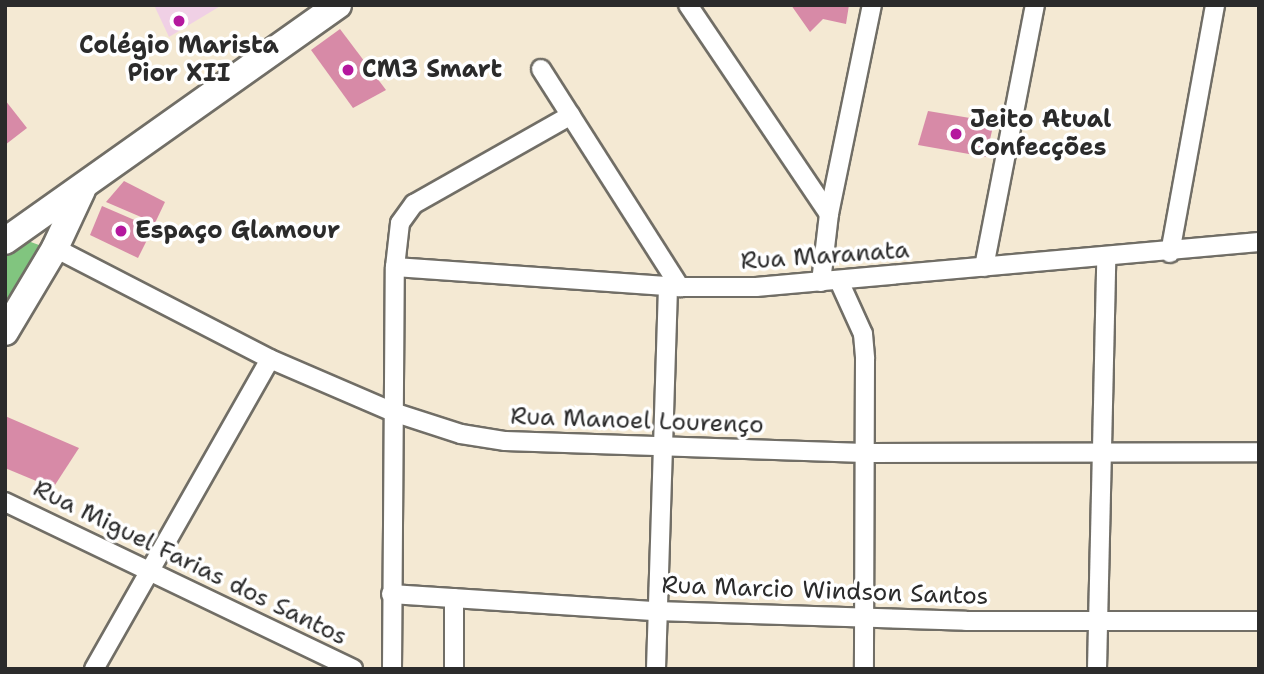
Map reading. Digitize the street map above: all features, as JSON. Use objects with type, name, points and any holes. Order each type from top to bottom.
[{"type":"main road","points":[[5,241],[338,5]]},
{"type":"main road","points":[[5,332],[55,248],[82,188]]},
{"type":"street","points":[[864,669],[863,334],[830,282],[829,215],[872,5]]},
{"type":"street","points":[[984,267],[1035,5]]},
{"type":"street","points":[[1170,253],[1215,5]]},
{"type":"street","points":[[696,8],[829,215]]},
{"type":"street","points":[[541,69],[674,286],[662,448],[656,669]]},
{"type":"street","points":[[392,669],[395,267],[400,223],[414,204],[571,115]]},
{"type":"street","name":"Rua Maranata","points":[[395,267],[674,286],[830,282],[1170,253],[1259,242]]},
{"type":"street","name":"Rua Manoel Lourenço","points":[[55,248],[270,359],[393,412],[450,431],[505,441],[865,453],[1259,452]]},
{"type":"street","points":[[1097,669],[1098,454],[1105,259]]},
{"type":"street","points":[[94,669],[270,359]]},
{"type":"street","name":"Rua Miguel Farias dos Santos","points":[[5,502],[353,669]]},
{"type":"street","name":"Rua Marcio Windson Santos","points":[[391,594],[656,611],[1098,622],[1259,621]]},
{"type":"street","points":[[454,598],[454,669]]},
{"type":"shaded area","name":"Colégio Marista Pior XII","points":[[154,5],[222,5],[169,37]]},
{"type":"green space","points":[[28,241],[39,245],[39,253],[5,311],[5,253]]},
{"type":"building","points":[[791,5],[849,5],[846,24],[823,19],[810,32]]},
{"type":"building","name":"CM3 Smart","points":[[340,29],[386,90],[353,108],[311,50]]},
{"type":"building","points":[[5,100],[27,128],[5,145]]},
{"type":"building","name":"Jeito Atual Confecções","points":[[928,111],[994,122],[986,157],[918,145]]},
{"type":"building","points":[[124,181],[165,202],[155,223],[106,202]]},
{"type":"building","name":"Espaço Glamour","points":[[102,206],[153,228],[138,258],[90,235]]},
{"type":"building","points":[[5,416],[79,448],[53,488],[5,468]]},
{"type":"place","name":"Colégio Marista Pior XII","points":[[179,21]]},
{"type":"place","name":"CM3 Smart","points":[[348,70]]},
{"type":"place","name":"Jeito Atual Confecções","points":[[956,134]]},
{"type":"place","name":"Espaço Glamour","points":[[121,231]]}]
